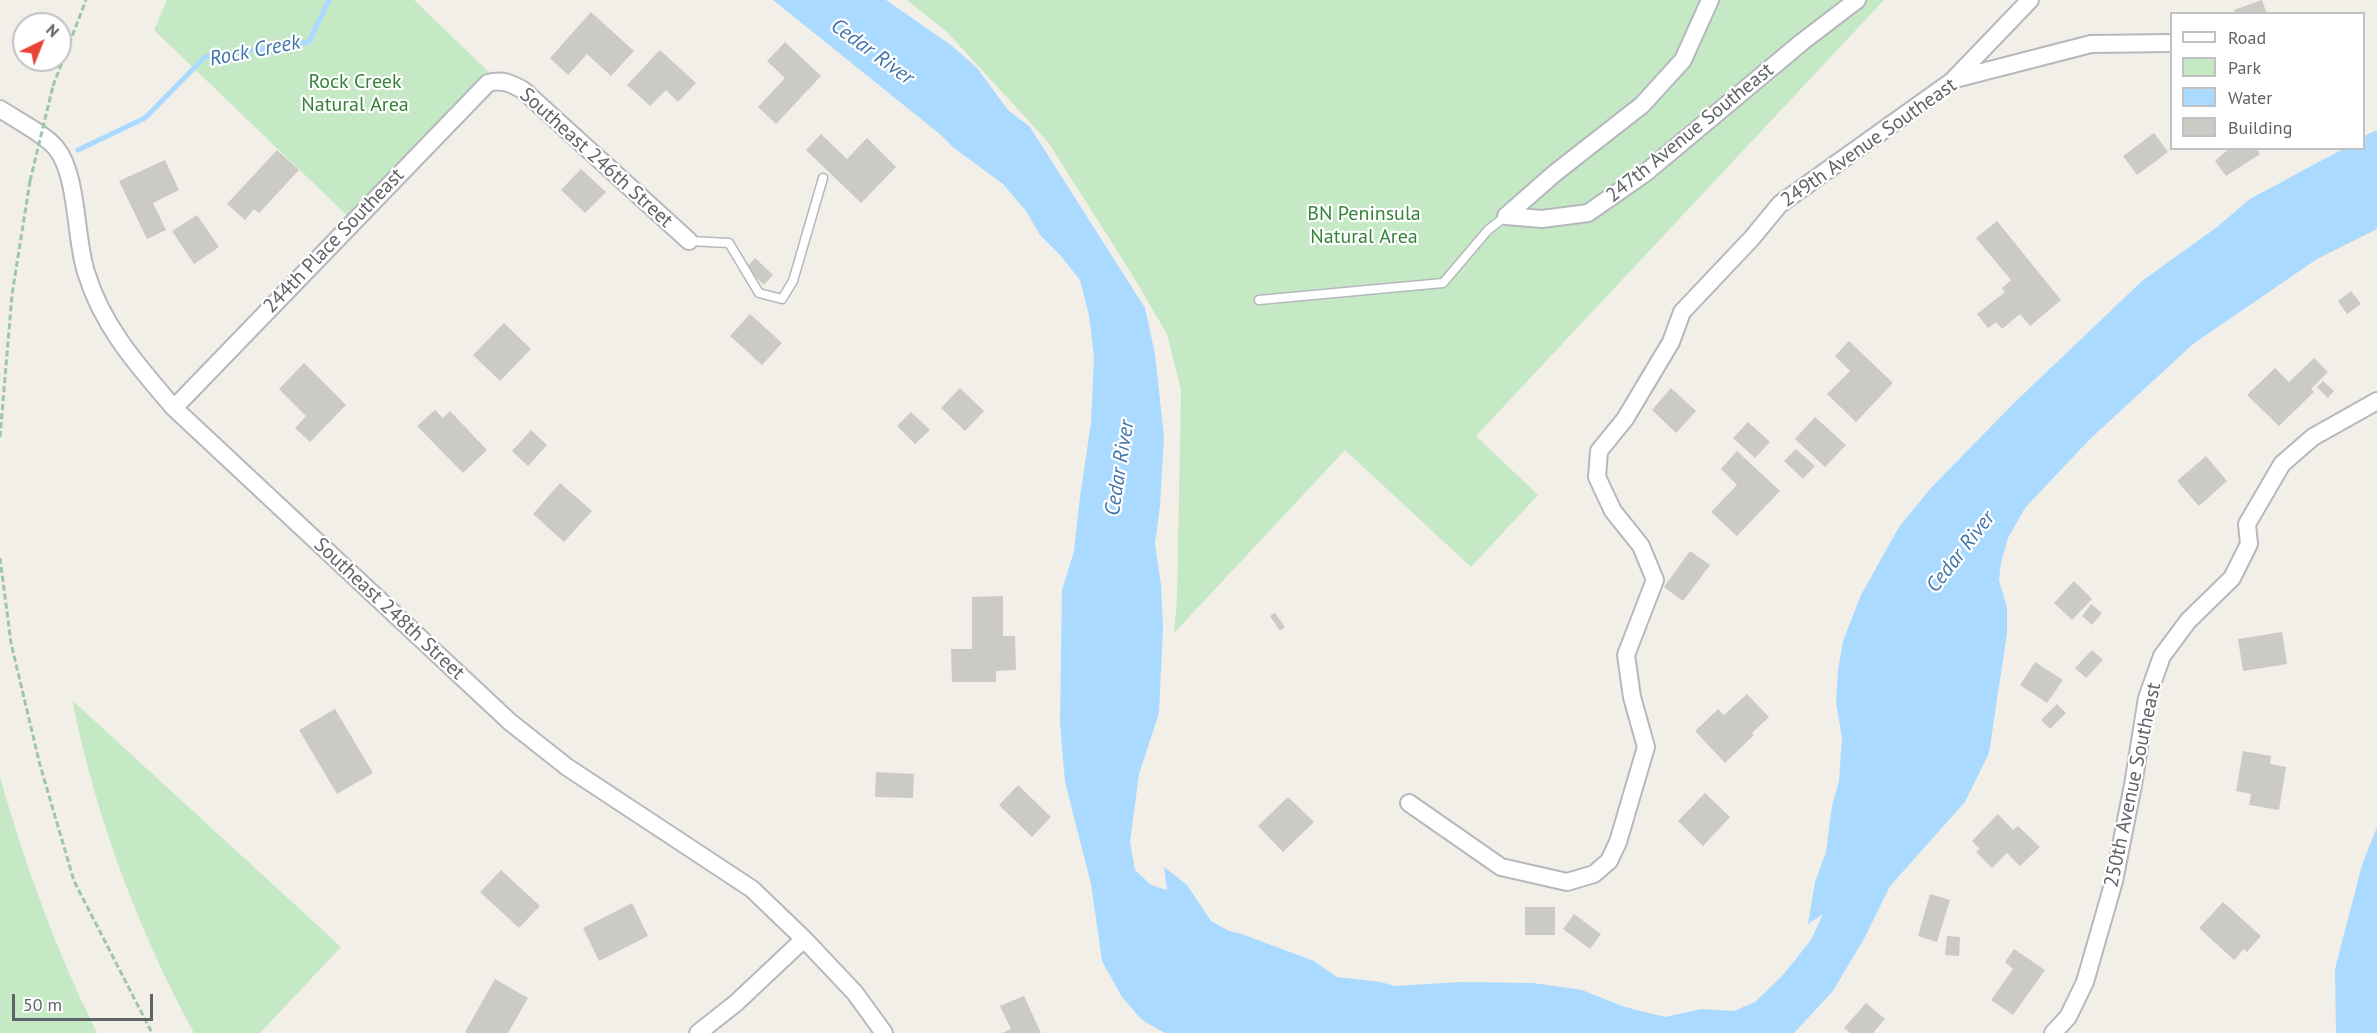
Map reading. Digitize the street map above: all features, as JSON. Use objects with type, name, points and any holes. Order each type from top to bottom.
[{"type":"street","points":[[1506,216],[1555,173],[1642,105],[1683,60],[1710,0]]},
{"type":"street","name":"247th Avenue Southeast","points":[[1506,216],[1542,219],[1588,213],[1644,174],[1802,42],[1857,0]]},
{"type":"street","points":[[1955,78],[2030,0]]},
{"type":"street","name":"249th Avenue Southeast","points":[[1409,803],[1501,867],[1567,882],[1594,874],[1609,861],[1625,820],[1646,747],[1632,697],[1626,655],[1654,580],[1641,546],[1613,511],[1597,477],[1599,451],[1625,419],[1671,342],[1682,312],[1752,238],[1780,204],[1955,78],[2091,44],[2170,43]]},
{"type":"street","name":"Southeast 246th Street","points":[[499,80],[511,83],[523,90],[689,241]]},
{"type":"street","name":"244th Place Southeast","points":[[174,408],[479,89],[499,80]]},
{"type":"street","name":"Southeast 248th Street","points":[[0,109],[57,148],[69,176],[85,270],[104,318],[131,359],[174,408],[510,722],[567,767],[752,890],[804,939],[855,993],[884,1033]]},
{"type":"street","name":"250th Avenue Southeast","points":[[2053,1033],[2067,1017],[2085,982],[2114,881],[2147,698],[2162,656],[2188,621],[2232,578],[2249,544],[2247,524],[2282,464],[2313,436],[2377,401]]},
{"type":"street","points":[[698,1033],[736,1003],[804,939]]},
{"type":"lane","points":[[689,241],[729,243],[759,293],[782,299],[793,281],[823,178]]},
{"type":"lane","points":[[1259,300],[1443,283],[1488,230],[1506,216]]},
{"type":"path","points":[[0,437],[12,295],[30,181],[53,86],[86,0]]},
{"type":"path","points":[[0,558],[11,643],[40,765],[74,881],[152,1033]]},
{"type":"green space","name":"Rock Creek Natural Area","points":[[167,0],[414,0],[496,79],[358,226],[154,30]]},
{"type":"green space","name":"BN Peninsula Natural Area","points":[[907,0],[1884,0],[1476,436],[1538,495],[1471,567],[1345,450],[1174,633],[1177,600],[1181,390],[1167,334],[1048,142],[947,32]]},
{"type":"green space","points":[[72,700],[341,947],[260,1033],[194,1033],[154,953],[121,871],[93,787]]},
{"type":"green space","points":[[0,777],[42,907],[97,1033],[0,1033]]},
{"type":"water","name":"Cedar River","points":[[773,0],[886,0],[951,45],[977,68],[1008,110],[1030,127],[1145,308],[1155,354],[1164,437],[1155,544],[1161,585],[1163,627],[1159,713],[1139,774],[1130,842],[1135,870],[1151,885],[1167,890],[1164,867],[1187,885],[1211,921],[1229,931],[1314,961],[1337,977],[1395,986],[1460,982],[1533,983],[1582,990],[1625,1007],[1665,1017],[1701,1009],[1734,1011],[1755,1002],[1783,975],[1811,940],[1823,914],[1808,924],[1815,882],[1826,852],[1832,806],[1839,781],[1842,738],[1836,703],[1843,641],[1861,595],[1899,527],[1929,490],[2014,403],[2142,281],[2217,227],[2250,199],[2341,150],[2365,150],[2365,136],[2377,130],[2377,229],[2317,259],[2193,344],[2089,440],[2025,508],[2008,538],[2001,562],[1999,580],[2007,608],[2007,633],[1989,753],[1965,802],[1890,886],[1865,937],[1833,991],[1794,1033],[1165,1033],[1142,1020],[1122,997],[1102,961],[1091,884],[1065,782],[1060,723],[1062,590],[1074,551],[1091,423],[1094,357],[1089,315],[1080,280],[1040,235],[1026,211],[1003,184],[954,148],[941,135]]},
{"type":"water","points":[[2377,827],[2377,1033],[2336,1033],[2335,969],[2362,865]]},
{"type":"building","points":[[2262,0],[2266,12],[2235,12],[2234,10]]},
{"type":"building","points":[[591,12],[634,51],[611,76],[587,54],[568,75],[550,58]]},
{"type":"building","points":[[785,42],[821,76],[776,124],[758,107],[785,78],[767,61]]},
{"type":"building","points":[[660,50],[696,83],[678,102],[666,90],[650,106],[627,85]]},
{"type":"building","points":[[2154,133],[2168,152],[2137,175],[2123,156]]},
{"type":"building","points":[[821,134],[847,159],[867,138],[896,167],[861,203],[806,150]]},
{"type":"building","points":[[277,150],[299,170],[259,213],[254,209],[245,220],[227,204]]},
{"type":"building","points":[[2228,150],[2257,150],[2260,154],[2226,176],[2215,161]]},
{"type":"building","points":[[165,160],[179,190],[153,203],[166,230],[147,239],[119,181]]},
{"type":"building","points":[[581,169],[606,192],[585,213],[561,190]]},
{"type":"building","points":[[197,215],[219,247],[194,264],[172,231]]},
{"type":"building","points":[[1997,221],[2061,300],[2030,326],[2020,314],[2002,329],[1996,322],[1988,328],[1977,314],[2005,292],[2002,288],[2011,280],[1976,238]]},
{"type":"building","points":[[755,258],[773,275],[764,285],[746,268]]},
{"type":"building","points":[[2351,291],[2361,304],[2347,314],[2338,301]]},
{"type":"building","points":[[750,314],[782,343],[762,365],[730,336]]},
{"type":"building","points":[[504,323],[531,349],[500,381],[473,355]]},
{"type":"building","points":[[1849,341],[1893,383],[1856,422],[1827,394],[1850,371],[1835,356]]},
{"type":"building","points":[[2314,358],[2328,372],[2311,389],[2314,392],[2279,426],[2247,395],[2275,368],[2289,382]]},
{"type":"building","points":[[304,363],[346,405],[310,442],[295,428],[306,416],[279,389]]},
{"type":"building","points":[[2323,381],[2334,391],[2328,398],[2317,387]]},
{"type":"building","points":[[960,388],[984,411],[965,431],[941,408]]},
{"type":"building","points":[[1671,388],[1696,411],[1676,433],[1652,410]]},
{"type":"building","points":[[435,410],[443,418],[450,411],[487,450],[463,473],[417,426]]},
{"type":"building","points":[[911,412],[930,430],[915,444],[897,426]]},
{"type":"building","points":[[1815,417],[1846,445],[1825,467],[1795,439]]},
{"type":"building","points":[[1748,422],[1770,442],[1755,458],[1733,438]]},
{"type":"building","points":[[531,430],[547,445],[528,466],[512,451]]},
{"type":"building","points":[[1796,449],[1815,466],[1803,479],[1784,461]]},
{"type":"building","points":[[1737,451],[1780,491],[1737,536],[1711,512],[1737,485],[1721,469]]},
{"type":"building","points":[[2206,456],[2227,481],[2199,506],[2177,481]]},
{"type":"building","points":[[560,483],[592,511],[564,542],[533,514]]},
{"type":"building","points":[[1690,551],[1710,565],[1683,601],[1664,587]]},
{"type":"building","points":[[2074,581],[2092,599],[2072,620],[2054,603]]},
{"type":"building","points":[[1003,596],[1003,636],[1015,636],[1016,670],[996,671],[996,682],[952,682],[951,649],[972,649],[972,597]]},
{"type":"building","points":[[2091,604],[2102,613],[2092,625],[2082,616]]},
{"type":"building","points":[[1275,613],[1285,627],[1280,631],[1270,616]]},
{"type":"building","points":[[2282,632],[2287,664],[2243,671],[2238,639]]},
{"type":"building","points":[[2092,650],[2103,660],[2086,678],[2075,668]]},
{"type":"building","points":[[2035,662],[2063,680],[2047,703],[2020,685]]},
{"type":"building","points":[[1747,694],[1769,717],[1725,763],[1695,731],[1718,709],[1724,715]]},
{"type":"building","points":[[2057,704],[2066,713],[2050,729],[2041,720]]},
{"type":"building","points":[[335,709],[373,773],[337,794],[299,730]]},
{"type":"building","points":[[2243,751],[2271,756],[2270,764],[2286,767],[2279,810],[2249,805],[2251,794],[2236,791]]},
{"type":"building","points":[[876,772],[914,774],[913,798],[875,797]]},
{"type":"building","points":[[1018,785],[1051,817],[1032,837],[999,805]]},
{"type":"building","points":[[1705,793],[1730,817],[1703,846],[1678,821]]},
{"type":"building","points":[[1288,797],[1314,822],[1283,852],[1258,826]]},
{"type":"building","points":[[1998,814],[2013,830],[2018,826],[2040,847],[2020,866],[2007,853],[1992,868],[1976,852],[1980,849],[1972,841]]},
{"type":"building","points":[[501,870],[540,906],[519,928],[480,892]]},
{"type":"building","points":[[1930,894],[1950,900],[1937,942],[1918,936]]},
{"type":"building","points":[[2223,902],[2261,936],[2247,952],[2244,949],[2234,960],[2199,928]]},
{"type":"building","points":[[632,903],[648,936],[599,961],[583,928]]},
{"type":"building","points":[[1525,907],[1555,907],[1555,935],[1525,935]]},
{"type":"building","points":[[1574,914],[1601,934],[1590,949],[1563,929]]},
{"type":"building","points":[[1947,936],[1960,937],[1959,956],[1945,955]]},
{"type":"building","points":[[2014,949],[2045,970],[2013,1015],[1991,1000],[2013,969],[2005,962]]},
{"type":"building","points":[[495,979],[528,998],[508,1033],[465,1032]]},
{"type":"building","points":[[1024,996],[1041,1033],[1002,1033],[1011,1029],[1000,1006]]},
{"type":"building","points":[[1866,1003],[1885,1019],[1873,1033],[1850,1033],[1844,1028]]},
{"type":"waterway","name":"Rock Creek","points":[[78,150],[145,118],[205,57],[309,42],[329,0]]}]
